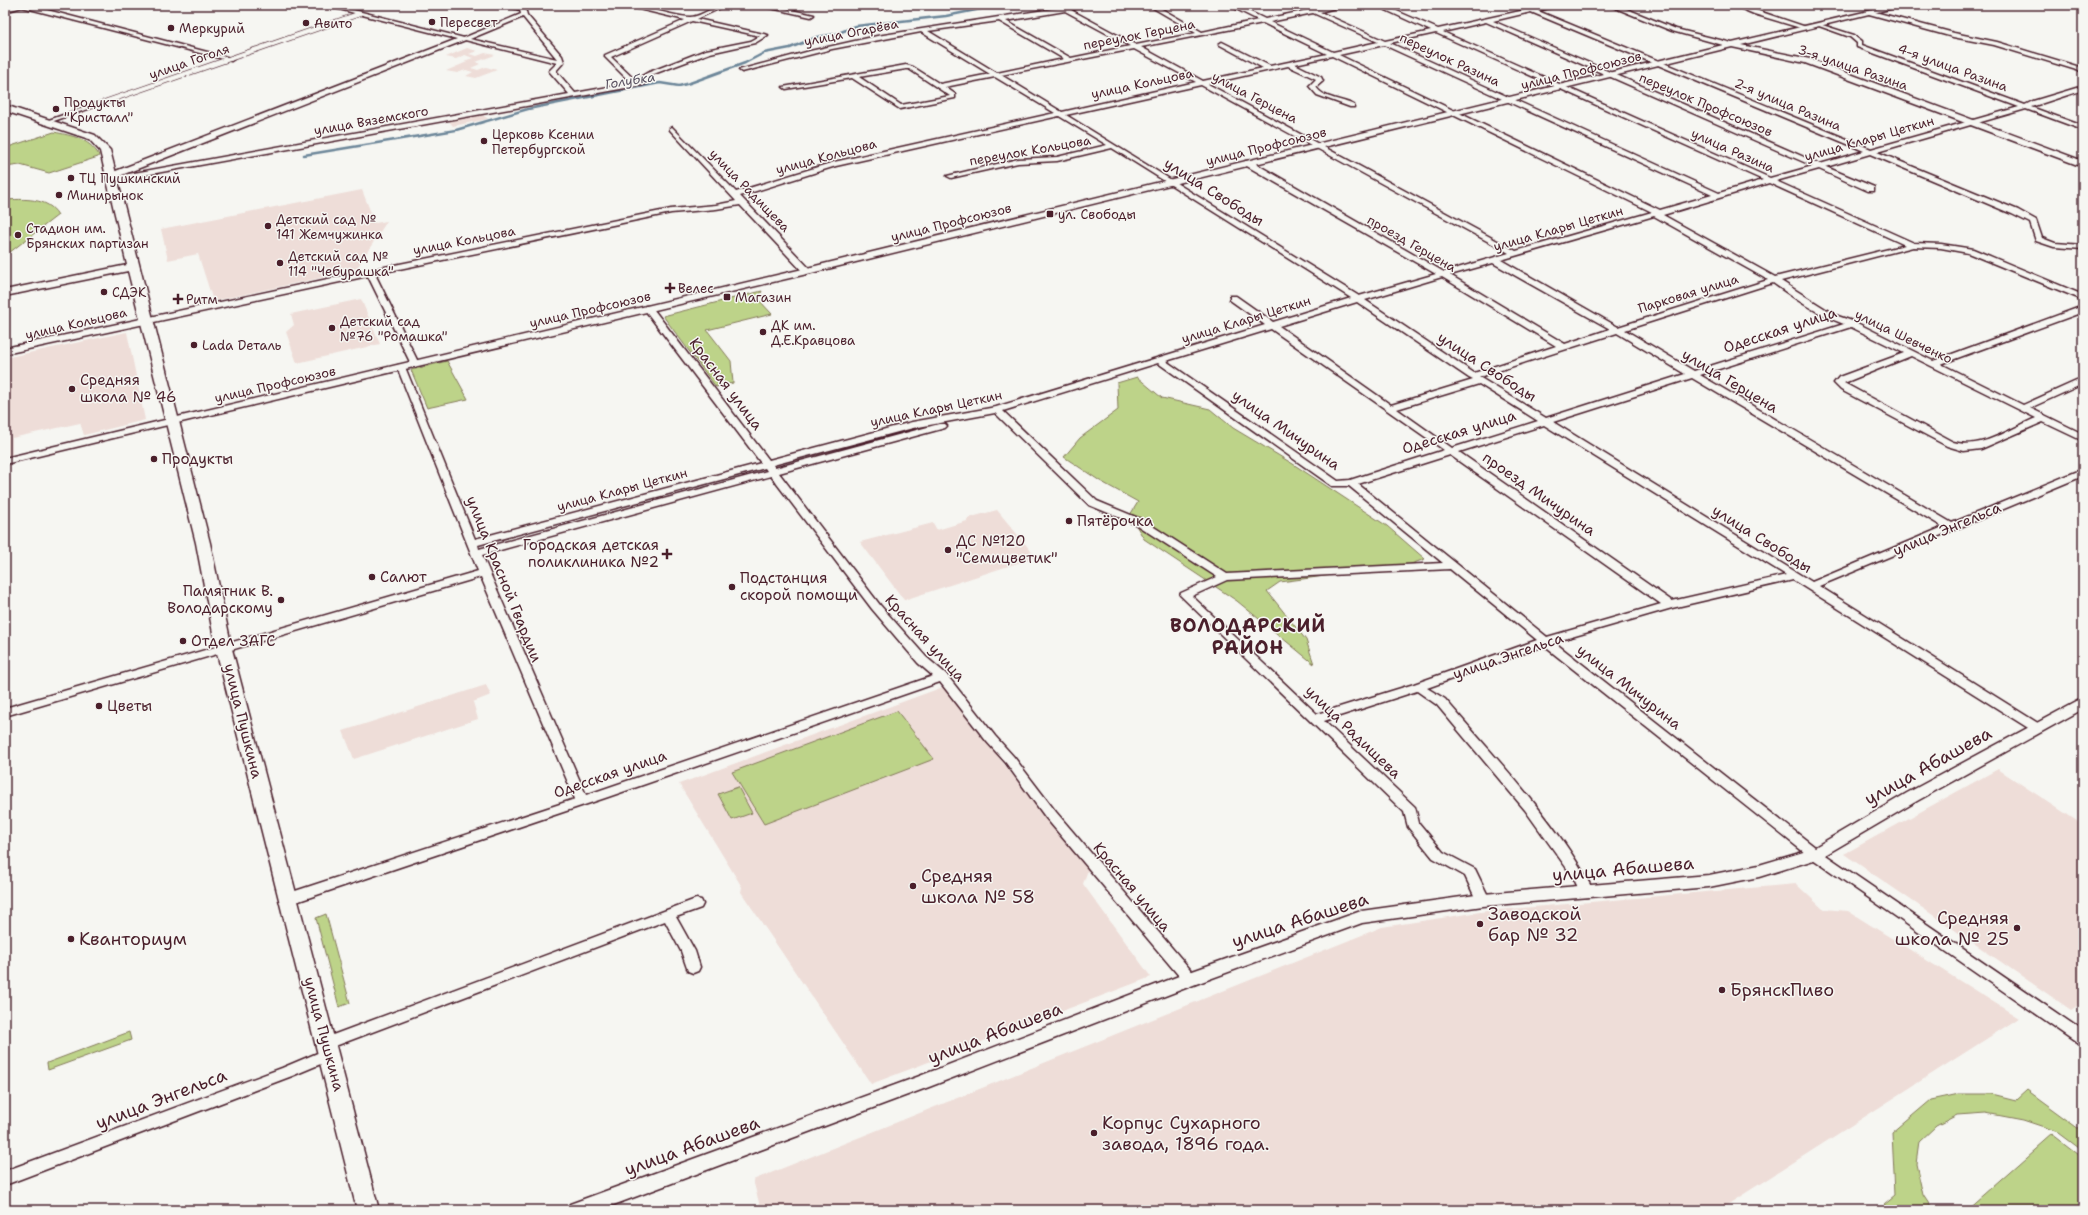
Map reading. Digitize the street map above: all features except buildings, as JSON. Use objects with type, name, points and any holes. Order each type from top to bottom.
[{"type":"main road","name":"улица Пушкина","points":[[5,108],[49,121],[92,137],[105,150],[204,548],[224,649],[328,1049],[368,1210]]},
{"type":"main road","points":[[5,293],[133,267]]},
{"type":"street","points":[[5,10],[22,5],[231,58]]},
{"type":"street","points":[[326,5],[561,62]]},
{"type":"street","points":[[515,5],[513,6],[523,9],[524,15],[560,57],[561,62]]},
{"type":"street","points":[[625,5],[693,19],[765,35],[753,42],[698,54],[649,74],[645,76],[645,82],[635,84],[607,56],[693,19],[724,5]]},
{"type":"street","points":[[760,5],[810,15]]},
{"type":"street","name":"улица Огарёва","points":[[742,70],[822,49],[922,30],[1001,20],[1085,5]]},
{"type":"street","points":[[1151,5],[1202,34]]},
{"type":"street","name":"улица Шевченко","points":[[1231,5],[1658,214],[1775,280],[1811,305],[1832,317],[1852,324],[2083,438]]},
{"type":"street","name":"переулок Разина","points":[[1301,5],[1720,196]]},
{"type":"street","name":"переулок Герцена","points":[[939,86],[1344,5]]},
{"type":"street","name":"улица Разина","points":[[1378,5],[1564,87],[1913,245],[1941,246],[1970,251],[2083,298]]},
{"type":"street","name":"2-я улица Разина","points":[[1518,5],[2015,212],[2033,222],[2039,239],[2054,245],[2083,247]]},
{"type":"street","name":"улица Кольцова","points":[[5,352],[370,272],[671,212],[716,207],[834,164],[1060,113],[1557,5]]},
{"type":"street","name":"3-я улица Разина","points":[[1611,5],[1674,30],[1732,45],[1806,61],[2083,164]]},
{"type":"street","points":[[1736,5],[1756,13],[1806,28]]},
{"type":"street","name":"улица Профсоюзов","points":[[5,461],[807,271],[1612,76],[1732,45],[1903,5]]},
{"type":"street","name":"улица Герцена","points":[[1066,9],[1516,254]]},
{"type":"street","points":[[1871,13],[1947,34],[1995,43],[2083,70]]},
{"type":"street","name":"улица Гоголя","points":[[49,121],[359,14]]},
{"type":"street","points":[[111,178],[524,15]]},
{"type":"street","points":[[1001,20],[1070,60]]},
{"type":"street","name":"переулок Профсоюзов","points":[[1488,21],[1871,188]]},
{"type":"street","name":"4-я улица Разина","points":[[1821,25],[1852,36],[1860,42],[1858,46],[2083,128]]},
{"type":"street","name":"улица Свободы","points":[[922,30],[1172,182],[1358,299],[1476,378],[2037,728]]},
{"type":"street","points":[[1222,44],[1268,68]]},
{"type":"street","points":[[561,62],[552,71],[574,96]]},
{"type":"street","points":[[1290,64],[1319,78],[1320,81],[1312,86],[1314,89],[1333,100],[1352,106]]},
{"type":"street","points":[[786,87],[906,67],[911,68],[953,94],[953,97],[915,106],[900,107],[853,76]]},
{"type":"street","name":"улица Вяземского","points":[[111,178],[635,84]]},
{"type":"street","name":"улица Клары Цеткин","points":[[474,548],[772,469],[912,425],[997,410],[1358,299],[2026,108],[2035,102],[2083,88]]},
{"type":"street","name":"улица Радищева","points":[[672,129],[807,271]]},
{"type":"street","name":"переулок Кольцова","points":[[951,176],[1018,161],[1057,159],[1113,146]]},
{"type":"street","name":"проезд Герцена","points":[[1248,163],[1444,275],[1562,346]]},
{"type":"street","name":"Парковая улица","points":[[1391,408],[1562,346],[1775,280],[1913,245]]},
{"type":"street","name":"улица Герцена","points":[[1494,260],[1692,374],[1952,528]]},
{"type":"street","points":[[370,272],[415,364]]},
{"type":"street","name":"проезд Мичурина","points":[[1233,298],[1670,605]]},
{"type":"street","name":"Красная улица","points":[[648,308],[772,469],[876,608],[922,660],[942,677],[991,739],[1010,760],[1051,815],[1190,979]]},
{"type":"street","points":[[1933,364],[2083,309]]},
{"type":"street","name":"Одесская улица","points":[[1351,483],[1451,450],[1546,422],[1852,324]]},
{"type":"street","points":[[1912,353],[1842,379],[1839,383],[1844,388],[1950,444],[1964,448],[1978,447],[2044,418]]},
{"type":"street","name":"улица Мичурина","points":[[1160,361],[1336,484],[1351,483],[1451,566],[1815,854],[2083,1039]]},
{"type":"street","name":"улица Красной Гвардии","points":[[401,367],[484,573],[582,801]]},
{"type":"street","points":[[2023,408],[2083,381]]},
{"type":"street","points":[[997,410],[1093,503],[1140,522],[1225,577],[1451,566]]},
{"type":"street","name":"улица Энгельса","points":[[1811,586],[2083,472]]},
{"type":"street","points":[[5,712],[484,573]]},
{"type":"street","name":"улица Энгельса","points":[[1316,719],[1418,686],[1545,641],[1670,605],[1795,576]]},
{"type":"street","name":"улица Радищева","points":[[1225,577],[1185,595],[1410,810],[1413,824],[1438,855],[1470,873],[1483,900]]},
{"type":"street","name":"Одесская улица","points":[[288,899],[582,801],[942,677]]},
{"type":"street","points":[[1418,686],[1441,702],[1530,807],[1578,874],[1587,892]]},
{"type":"street","name":"улица Абашева","points":[[577,1210],[923,1082],[1190,979],[1361,917],[1483,900],[1708,881],[1759,871],[1815,854],[2083,703]]},
{"type":"street","name":"улица Энгельса","points":[[5,1178],[288,1072],[328,1049],[696,904]]},
{"type":"street","points":[[668,914],[688,951],[693,967]]},
{"type":"shaded area","points":[[467,48],[477,51],[469,54],[477,56],[485,53],[495,55],[476,62],[480,64],[471,68],[478,70],[486,67],[497,70],[476,78],[466,76],[473,72],[466,70],[457,73],[446,71],[467,62],[464,61],[473,58],[465,55],[456,59],[446,57]]},
{"type":"shaded area","points":[[483,115],[488,119],[453,126],[449,121]]},
{"type":"shaded area","points":[[362,190],[375,223],[387,221],[357,268],[348,272],[213,301],[198,254],[168,260],[161,229]]},
{"type":"shaded area","name":"Детский сад №76 \"Ромашка\"","points":[[361,299],[380,344],[297,363],[286,332],[294,325],[291,314]]},
{"type":"shaded area","name":"Средняя школа № 46","points":[[127,332],[145,420],[84,435],[80,423],[12,438],[12,455],[5,456],[5,358]]},
{"type":"shaded area","name":"ДС №120 \"Семицветик\"","points":[[997,510],[1036,557],[904,600],[860,542],[933,523],[937,530],[967,521],[968,518]]},
{"type":"shaded area","points":[[486,685],[491,695],[473,702],[478,719],[354,759],[343,731]]},
{"type":"shaded area","name":"Средняя школа № 58","points":[[943,687],[1088,870],[1083,884],[1151,977],[871,1084],[741,892],[742,887],[679,784]]},
{"type":"shaded area","name":"Средняя школа № 25","points":[[1998,769],[2083,825],[2083,1002],[2071,1010],[1844,854]]},
{"type":"shaded area","name":"БрянскПиво","points":[[1796,884],[1823,909],[1848,911],[2019,1018],[1719,1210],[761,1210],[753,1180],[1382,927],[1487,911]]},
{"type":"green space","points":[[54,132],[85,141],[95,149],[99,155],[98,157],[49,173],[20,165],[5,167],[5,148]]},
{"type":"green space","name":"Стадион им. Брянских партизан","points":[[19,199],[42,202],[54,209],[58,215],[5,256],[5,200]]},
{"type":"green space","points":[[762,291],[758,299],[772,314],[707,330],[731,361],[733,383],[716,387],[663,316]]},
{"type":"green space","points":[[447,361],[468,399],[427,408],[411,370]]},
{"type":"green space","points":[[1137,377],[1162,398],[1210,409],[1233,428],[1293,464],[1387,526],[1425,559],[1408,565],[1280,582],[1267,591],[1306,640],[1314,664],[1237,601],[1144,539],[1130,515],[1138,502],[1100,481],[1064,457],[1080,438],[1118,410],[1117,383]]},
{"type":"green space","points":[[897,711],[934,759],[764,824],[732,772]]},
{"type":"green space","points":[[738,787],[752,813],[732,820],[718,794]]},
{"type":"green space","points":[[326,914],[350,1003],[339,1007],[316,918]]},
{"type":"green space","points":[[129,1032],[131,1040],[48,1070],[47,1063]]},
{"type":"green space","points":[[2027,1090],[2083,1131],[2083,1150],[2059,1132],[2023,1120],[1986,1113],[1957,1115],[1936,1126],[1919,1142],[1916,1164],[1923,1195],[1933,1210],[1893,1210],[1884,1203],[1895,1194],[1892,1133],[1931,1100],[1959,1094],[1992,1094],[2016,1100]]},
{"type":"green space","points":[[2052,1134],[2083,1158],[2083,1210],[1966,1210]]},
{"type":"waterway","name":"Голубка","points":[[304,155],[456,130],[528,109],[660,83],[679,86],[745,63],[764,53],[790,48],[817,37],[836,34],[856,26],[946,16],[1001,5]]},
{"type":"place","name":"Пересвет","points":[[432,22]]},
{"type":"place","name":"Авито","points":[[306,23]]},
{"type":"place","name":"Меркурий","points":[[171,28]]},
{"type":"place","name":"Продукты \"Кристалл\"","points":[[56,109]]},
{"type":"place","name":"Церковь Ксении Петербургской","points":[[484,141]]},
{"type":"place","name":"ТЦ Пушкинский","points":[[71,178]]},
{"type":"place","name":"Минирынок","points":[[59,195]]},
{"type":"place","name":"ул. Свободы","points":[[1050,214]]},
{"type":"place","name":"Детский сад № 141 Жемчужинка","points":[[268,226]]},
{"type":"place","name":"Стадион им. Брянских партизан","points":[[18,235]]},
{"type":"place","name":"Детский сад № 114 \"Чебурашка\"","points":[[280,263]]},
{"type":"place","name":"Велес","points":[[670,288]]},
{"type":"place","name":"СДЭК","points":[[104,292]]},
{"type":"place","name":"Магазин","points":[[727,297]]},
{"type":"place","name":"Ритм","points":[[178,299]]},
{"type":"place","name":"Детский сад №76 \"Ромашка\"","points":[[332,328]]},
{"type":"place","name":"ДК им. Д.Е.Кравцова","points":[[763,332]]},
{"type":"place","name":"Lada Dеталь","points":[[194,345]]},
{"type":"place","name":"Средняя школа № 46","points":[[72,389]]},
{"type":"place","name":"Продукты","points":[[154,459]]},
{"type":"place","name":"Пятёрочка","points":[[1069,521]]},
{"type":"place","name":"ДС №120 \"Семицветик\"","points":[[948,550]]},
{"type":"place","name":"Городская детская поликлиника №2","points":[[667,554]]},
{"type":"place","name":"Салют","points":[[372,577]]},
{"type":"place","name":"Подстанция скорой помощи","points":[[732,587]]},
{"type":"place","name":"Памятник В. Володарскому","points":[[281,600]]},
{"type":"place","name":"Отдел ЗАГС","points":[[183,641]]},
{"type":"place","name":"Цветы","points":[[99,706]]},
{"type":"place","name":"Средняя школа № 58","points":[[913,886]]},
{"type":"place","name":"Заводской бар № 32","points":[[1480,924]]},
{"type":"place","name":"Средняя школа № 25","points":[[2017,928]]},
{"type":"place","name":"Кванториум","points":[[71,939]]},
{"type":"place","name":"БрянскПиво","points":[[1722,990]]},
{"type":"place","name":"Корпус Сухарного завода, 1896 года.","points":[[1094,1133]]},
{"type":"district","name":"ВОЛОДАРСКИЙ РАЙОН","points":[[1248,636]]}]
